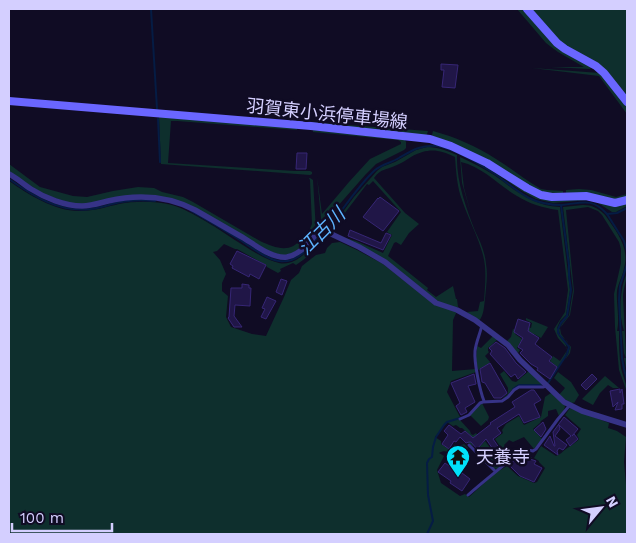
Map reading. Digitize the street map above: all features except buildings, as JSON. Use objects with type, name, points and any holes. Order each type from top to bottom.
[{"type":"main road","points":[[527,9],[557,43],[596,66],[604,73],[627,102]]},
{"type":"main road","name":"羽賀東小浜停車場線","points":[[9,101],[311,126],[430,139],[451,146],[487,163],[541,195],[552,197],[586,196],[615,203],[627,200]]},
{"type":"street","points":[[9,174],[44,196],[73,205],[82,206],[121,198],[139,197],[157,197],[170,200],[195,210],[258,247],[278,256],[284,257],[295,254],[306,246],[321,227],[325,231],[385,262],[436,303],[458,310],[482,325],[508,346],[520,360],[570,406],[627,425]]},
{"type":"lane","points":[[482,325],[474,354],[484,402]]},
{"type":"lane","points":[[460,419],[468,415],[480,403],[502,401],[519,387],[547,386]]},
{"type":"lane","points":[[468,495],[522,449],[533,451],[536,449],[570,406]]},
{"type":"lane","points":[[469,445],[495,471]]},
{"type":"green space","points":[[517,9],[522,9],[539,28],[592,66],[590,69],[551,67],[584,67],[546,43]]},
{"type":"green space","points":[[531,9],[627,9],[627,98],[610,76],[559,41]]},
{"type":"green space","points":[[532,68],[600,73],[627,107],[627,114],[599,76]]},
{"type":"green space","points":[[159,117],[297,128],[297,130],[171,121],[168,163],[310,171],[312,174],[161,164]]},
{"type":"green space","points":[[308,122],[428,131],[426,137],[309,124]]},
{"type":"green space","points":[[313,130],[405,140],[406,148],[376,164],[322,224],[317,177],[322,214],[370,159],[401,144],[401,142],[398,140],[313,132]]},
{"type":"green space","points":[[433,131],[481,150],[541,189],[563,191],[563,195],[547,195],[434,138],[432,135]]},
{"type":"green space","points":[[427,147],[439,148],[457,155],[462,194],[482,247],[487,268],[483,313],[479,321],[467,312],[478,311],[480,302],[484,301],[484,261],[460,195],[455,157],[438,151],[423,152],[382,171],[374,178],[405,213],[419,224],[409,233],[401,245],[396,242],[394,243],[388,256],[428,288],[427,290],[436,297],[453,286],[457,299],[457,308],[440,303],[399,270],[345,238],[383,253],[392,235],[387,232],[401,212],[373,181],[369,185],[367,184],[338,222],[337,226],[328,230],[377,171],[416,150]]},
{"type":"green space","points":[[462,153],[526,189],[564,198],[627,202],[627,206],[612,212],[590,200],[553,203],[536,199]]},
{"type":"green space","points":[[460,157],[490,172],[517,191],[541,204],[560,207],[570,290],[566,315],[560,321],[557,328],[558,334],[566,347],[558,338],[554,329],[565,312],[568,290],[558,210],[542,207],[527,201],[510,192],[483,172],[461,162],[464,188],[471,214],[462,183]]},
{"type":"green space","points":[[9,164],[40,187],[73,196],[87,197],[138,187],[154,188],[183,197],[260,241],[282,248],[288,248],[297,243],[308,232],[312,224],[310,180],[309,178],[278,175],[310,178],[313,180],[316,231],[295,252],[284,256],[269,251],[196,209],[157,196],[91,204],[73,204],[45,195],[9,172]]},
{"type":"green space","points":[[9,181],[43,202],[72,211],[100,209],[138,202],[172,205],[197,216],[242,245],[279,263],[292,262],[298,259],[322,235],[326,236],[305,259],[296,265],[293,263],[280,269],[281,271],[278,273],[237,249],[224,244],[217,251],[213,252],[220,260],[226,274],[222,283],[222,291],[228,296],[226,317],[231,327],[252,334],[266,336],[291,280],[299,273],[302,266],[316,255],[325,253],[332,243],[340,242],[383,264],[431,302],[457,311],[453,320],[452,371],[476,369],[476,372],[451,381],[447,392],[460,420],[471,434],[476,433],[480,439],[473,446],[467,442],[471,436],[462,428],[447,422],[435,437],[450,450],[464,444],[468,448],[459,458],[449,452],[439,453],[444,456],[437,470],[441,483],[460,496],[465,494],[469,497],[495,473],[507,466],[518,476],[534,483],[537,482],[545,468],[534,458],[541,446],[556,456],[579,439],[577,435],[581,429],[565,415],[570,408],[609,423],[608,428],[626,437],[624,462],[627,496],[627,534],[9,534]]},
{"type":"green space","points":[[566,190],[591,190],[616,197],[627,194],[627,199],[619,201],[566,195]]},
{"type":"green space","points":[[589,206],[605,215],[624,246],[625,260],[617,291],[617,331],[619,331],[621,368],[627,392],[619,370],[615,327],[614,294],[621,263],[621,249],[619,242],[602,215],[588,207],[566,210],[574,291],[570,315],[560,328],[569,315],[573,290],[563,207]]},
{"type":"green space","points":[[627,272],[623,297],[627,373],[622,331],[624,331],[620,309],[621,293]]},
{"type":"green space","points":[[526,318],[548,327],[541,338],[534,334],[532,336],[518,328],[515,334],[522,339],[517,348],[520,350],[518,353],[507,341],[511,337],[513,329],[515,330],[517,323],[531,328],[532,323],[526,320]]},
{"type":"green space","points":[[493,336],[498,339],[488,348],[489,352],[485,356],[490,362],[478,370],[476,359],[477,346],[481,348]]},
{"type":"green space","points":[[567,349],[555,373],[557,367],[550,361],[553,356],[560,361]]},
{"type":"green space","points":[[504,371],[512,381],[516,382],[529,371],[542,384],[518,385],[502,399],[508,393],[508,388],[500,374]]},
{"type":"green space","points":[[558,372],[571,382],[579,395],[572,404],[559,395],[565,388],[554,378]]},
{"type":"green space","points":[[605,376],[619,388],[613,388],[608,385],[600,393],[593,405],[582,399]]},
{"type":"green space","points":[[551,393],[565,407],[559,416],[556,409],[548,411],[548,416],[533,429],[542,439],[534,449],[524,437],[513,442],[509,440],[504,445],[513,456],[497,469],[493,468],[477,450],[485,441],[497,457],[504,452],[495,439],[503,433],[502,430],[506,424],[519,416],[524,425],[541,417],[545,397]]},
{"type":"green space","points":[[482,403],[489,417],[481,426],[470,415]]},
{"type":"waterway","points":[[151,9],[157,109]]},
{"type":"waterway","points":[[158,119],[160,162]]},
{"type":"waterway","name":"江古川","points":[[191,211],[269,258],[279,261],[291,260],[307,250],[329,227],[356,191],[375,170],[426,146],[437,146],[469,158],[521,193],[537,201],[558,205],[586,202],[596,205],[607,214],[617,213],[627,208]]},
{"type":"waterway","name":"江古川","points":[[9,179],[47,202],[79,210],[98,208],[125,201],[155,201]]},
{"type":"waterway","points":[[548,383],[567,354],[569,347],[558,333],[561,323],[567,316],[571,290],[561,205]]},
{"type":"waterway","points":[[607,214],[624,241],[627,251]]},
{"type":"waterway","points":[[627,264],[620,286],[619,300],[622,358],[627,380]]},
{"type":"waterway","points":[[513,389],[519,385],[541,385]]},
{"type":"waterway","points":[[427,534],[433,521],[428,495],[427,463],[432,457],[436,437],[444,425],[447,422],[460,418]]},
{"type":"place","name":"天養寺","points":[[458,478]]}]
